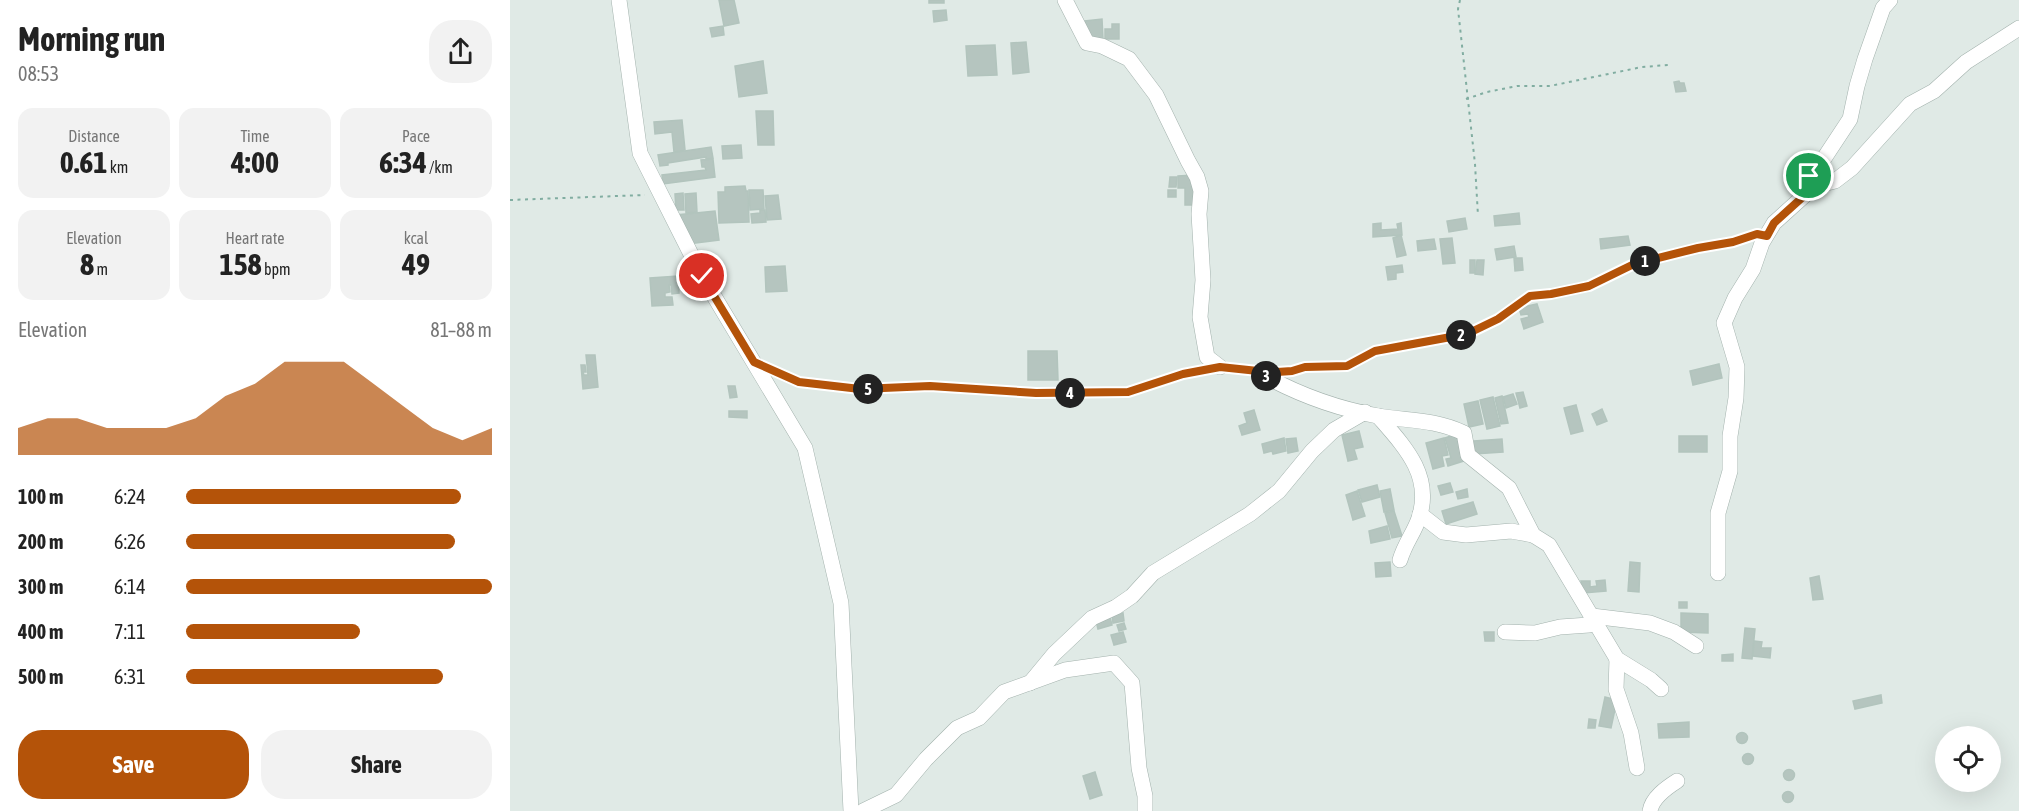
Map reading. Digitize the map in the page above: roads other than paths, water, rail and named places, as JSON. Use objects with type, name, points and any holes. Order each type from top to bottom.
[{"type":"street","points":[[619,0],[640,153],[702,276],[806,448],[841,603],[851,811]]},
{"type":"street","points":[[1065,0],[1088,43],[1102,46],[1129,60],[1156,94],[1197,177],[1201,191],[1199,214],[1203,280],[1200,317],[1207,357],[1220,367]]},
{"type":"street","points":[[1805,195],[1809,176],[1821,163],[1850,119],[1865,60],[1883,8],[1890,0]]},
{"type":"street","points":[[1718,573],[1718,513],[1730,471],[1737,367],[1724,323],[1774,223],[1815,186],[1835,181],[1852,168],[1910,104],[1934,91],[1966,62],[2019,28]]},
{"type":"street","points":[[1265,376],[1296,393],[1371,414],[1424,420],[1449,426],[1464,433],[1468,455],[1509,488],[1533,535]]},
{"type":"street","points":[[1371,414],[1416,464],[1423,486],[1420,514],[1404,546],[1400,560]]},
{"type":"street","points":[[1030,682],[1054,654],[1092,618],[1116,607],[1132,596],[1153,573],[1250,514],[1279,491],[1312,451],[1334,430],[1371,414]]},
{"type":"street","points":[[1420,514],[1443,532],[1466,535],[1511,531],[1533,535],[1549,545],[1617,659],[1651,680],[1661,689]]},
{"type":"street","points":[[1505,632],[1534,633],[1589,624],[1592,616]]},
{"type":"street","points":[[1592,616],[1650,623],[1674,632],[1696,646]]},
{"type":"street","points":[[1617,659],[1616,688],[1631,733],[1637,768]]},
{"type":"street","points":[[863,811],[896,795],[926,759],[957,728],[979,718],[1004,692],[1065,670],[1114,663],[1132,683],[1145,811]]},
{"type":"street","points":[[1650,811],[1651,803],[1677,781]]}]
